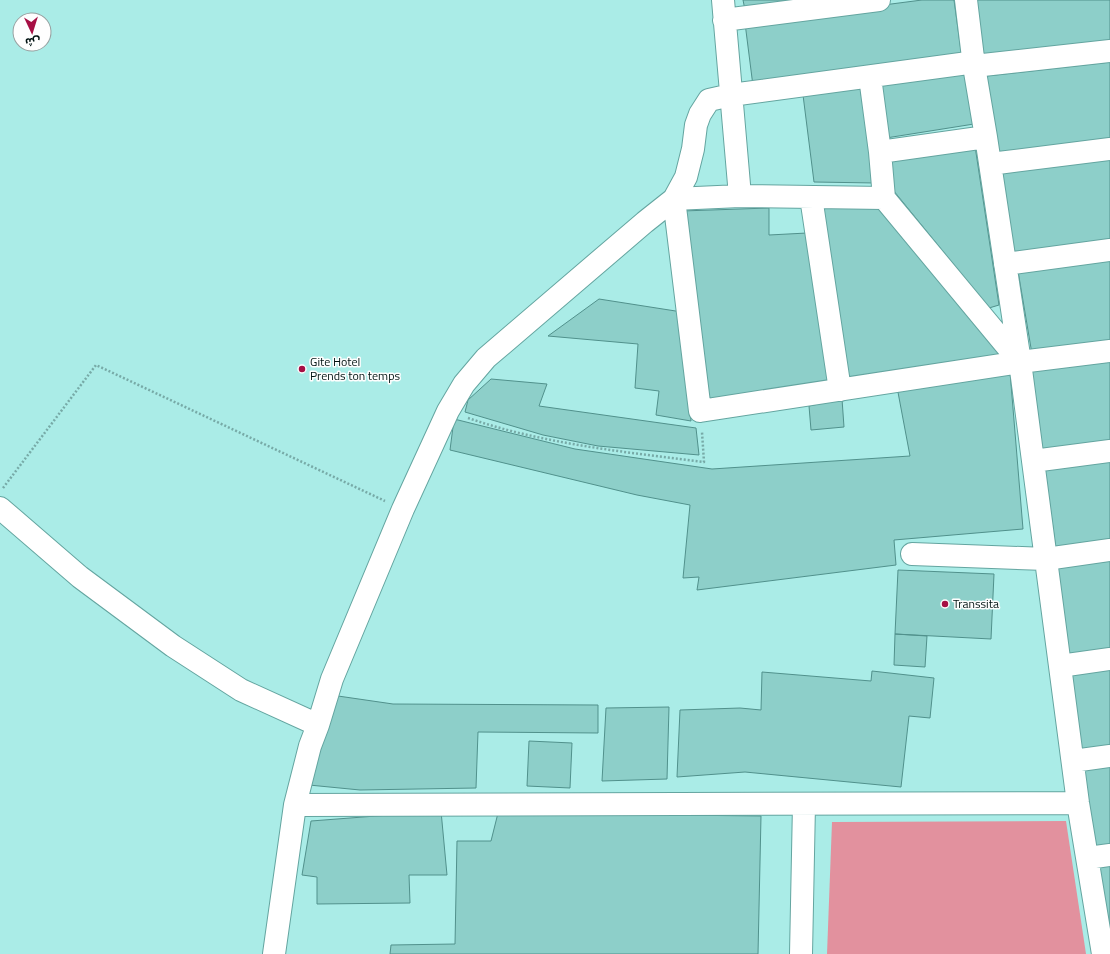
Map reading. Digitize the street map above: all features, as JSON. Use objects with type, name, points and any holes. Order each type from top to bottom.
[{"type":"street","points":[[740,196],[723,10],[879,0]]},
{"type":"street","points":[[966,0],[974,66],[1020,362],[1078,803],[1105,952]]},
{"type":"street","points":[[274,954],[295,805],[310,746],[332,679],[448,411],[464,384],[486,358],[674,199],[686,177],[693,149],[696,125],[700,114],[709,100],[968,63],[974,66],[1110,51]]},
{"type":"street","points":[[870,77],[880,152],[884,198],[1020,362]]},
{"type":"street","points":[[880,152],[986,137]]},
{"type":"street","points":[[990,164],[1110,149]]},
{"type":"street","points":[[674,199],[740,196],[884,198]]},
{"type":"street","points":[[811,197],[840,390]]},
{"type":"street","points":[[674,199],[700,411],[1020,362],[1110,351]]},
{"type":"street","points":[[1005,264],[1110,250]]},
{"type":"street","points":[[1033,461],[1110,451]]},
{"type":"street","points":[[0,508],[80,577],[173,646],[241,690],[318,725]]},
{"type":"street","points":[[912,554],[1046,559],[1110,550]]},
{"type":"street","points":[[1060,666],[1110,659]]},
{"type":"street","points":[[1073,761],[1110,756]]},
{"type":"street","points":[[295,805],[1078,803]]},
{"type":"street","points":[[801,954],[804,804]]},
{"type":"street","points":[[1088,858],[1110,856]]},
{"type":"path","points":[[0,492],[96,366],[404,510]]},
{"type":"path","points":[[448,411],[477,421],[529,435],[582,446],[704,462],[700,411]]},
{"type":"shaded area","points":[[1066,821],[1086,954],[827,954],[832,822]]},
{"type":"building","points":[[743,0],[823,0],[745,10]]},
{"type":"building","points":[[922,0],[954,0],[962,58],[753,86],[745,23]]},
{"type":"building","points":[[973,0],[1110,0],[1110,41],[982,55]]},
{"type":"building","points":[[1110,62],[1110,144],[997,160],[986,76]]},
{"type":"building","points":[[967,70],[974,124],[886,138],[878,81]]},
{"type":"building","points":[[860,87],[875,183],[814,182],[803,95]]},
{"type":"building","points":[[975,146],[999,305],[989,308],[889,185],[886,158]]},
{"type":"building","points":[[1110,158],[1110,244],[1010,259],[998,173]]},
{"type":"building","points":[[875,205],[1004,356],[845,379],[819,209]]},
{"type":"building","points":[[769,208],[769,235],[807,233],[831,385],[708,403],[682,211]]},
{"type":"building","points":[[1110,259],[1110,344],[1032,354],[1018,271]]},
{"type":"building","points":[[599,299],[682,312],[691,421],[656,415],[659,391],[635,388],[638,344],[548,336]]},
{"type":"building","points":[[1110,360],[1110,444],[1043,453],[1032,371]]},
{"type":"building","points":[[1010,372],[1023,529],[894,540],[896,565],[697,590],[699,577],[683,578],[690,505],[637,495],[450,450],[454,419],[575,449],[712,469],[910,456],[897,387]]},
{"type":"building","points":[[491,379],[547,384],[539,406],[696,428],[699,455],[598,446],[543,435],[465,412],[468,400]]},
{"type":"building","points":[[842,399],[844,427],[811,430],[809,406]]},
{"type":"building","points":[[1110,461],[1110,542],[1056,550],[1045,470]]},
{"type":"building","points":[[1110,561],[1110,652],[1063,658],[1052,568]]},
{"type":"building","name":"Transsita","points":[[898,570],[994,574],[991,639],[895,634]]},
{"type":"building","points":[[895,634],[927,636],[925,667],[894,665]]},
{"type":"building","points":[[1110,663],[1110,751],[1078,755],[1066,669]]},
{"type":"building","points":[[872,671],[934,678],[930,718],[909,716],[901,787],[745,772],[677,777],[680,710],[740,708],[761,710],[762,672],[871,681]]},
{"type":"building","points":[[338,696],[393,704],[598,705],[598,733],[478,732],[476,788],[360,790],[309,785]]},
{"type":"building","points":[[669,707],[667,779],[602,781],[606,708]]},
{"type":"building","points":[[529,741],[572,743],[570,788],[527,786]]},
{"type":"building","points":[[1110,765],[1110,850],[1091,852],[1080,769]]},
{"type":"building","points":[[441,811],[447,875],[409,875],[410,903],[317,904],[317,877],[302,875],[311,821]]},
{"type":"building","points":[[498,813],[761,816],[758,954],[390,954],[391,945],[455,944],[457,841],[491,841]]},
{"type":"building","points":[[1110,863],[1110,949],[1094,866]]},
{"type":"place","name":"Gite Hotel Prends ton temps","points":[[302,369]]},
{"type":"place","name":"Transsita","points":[[945,604]]}]
